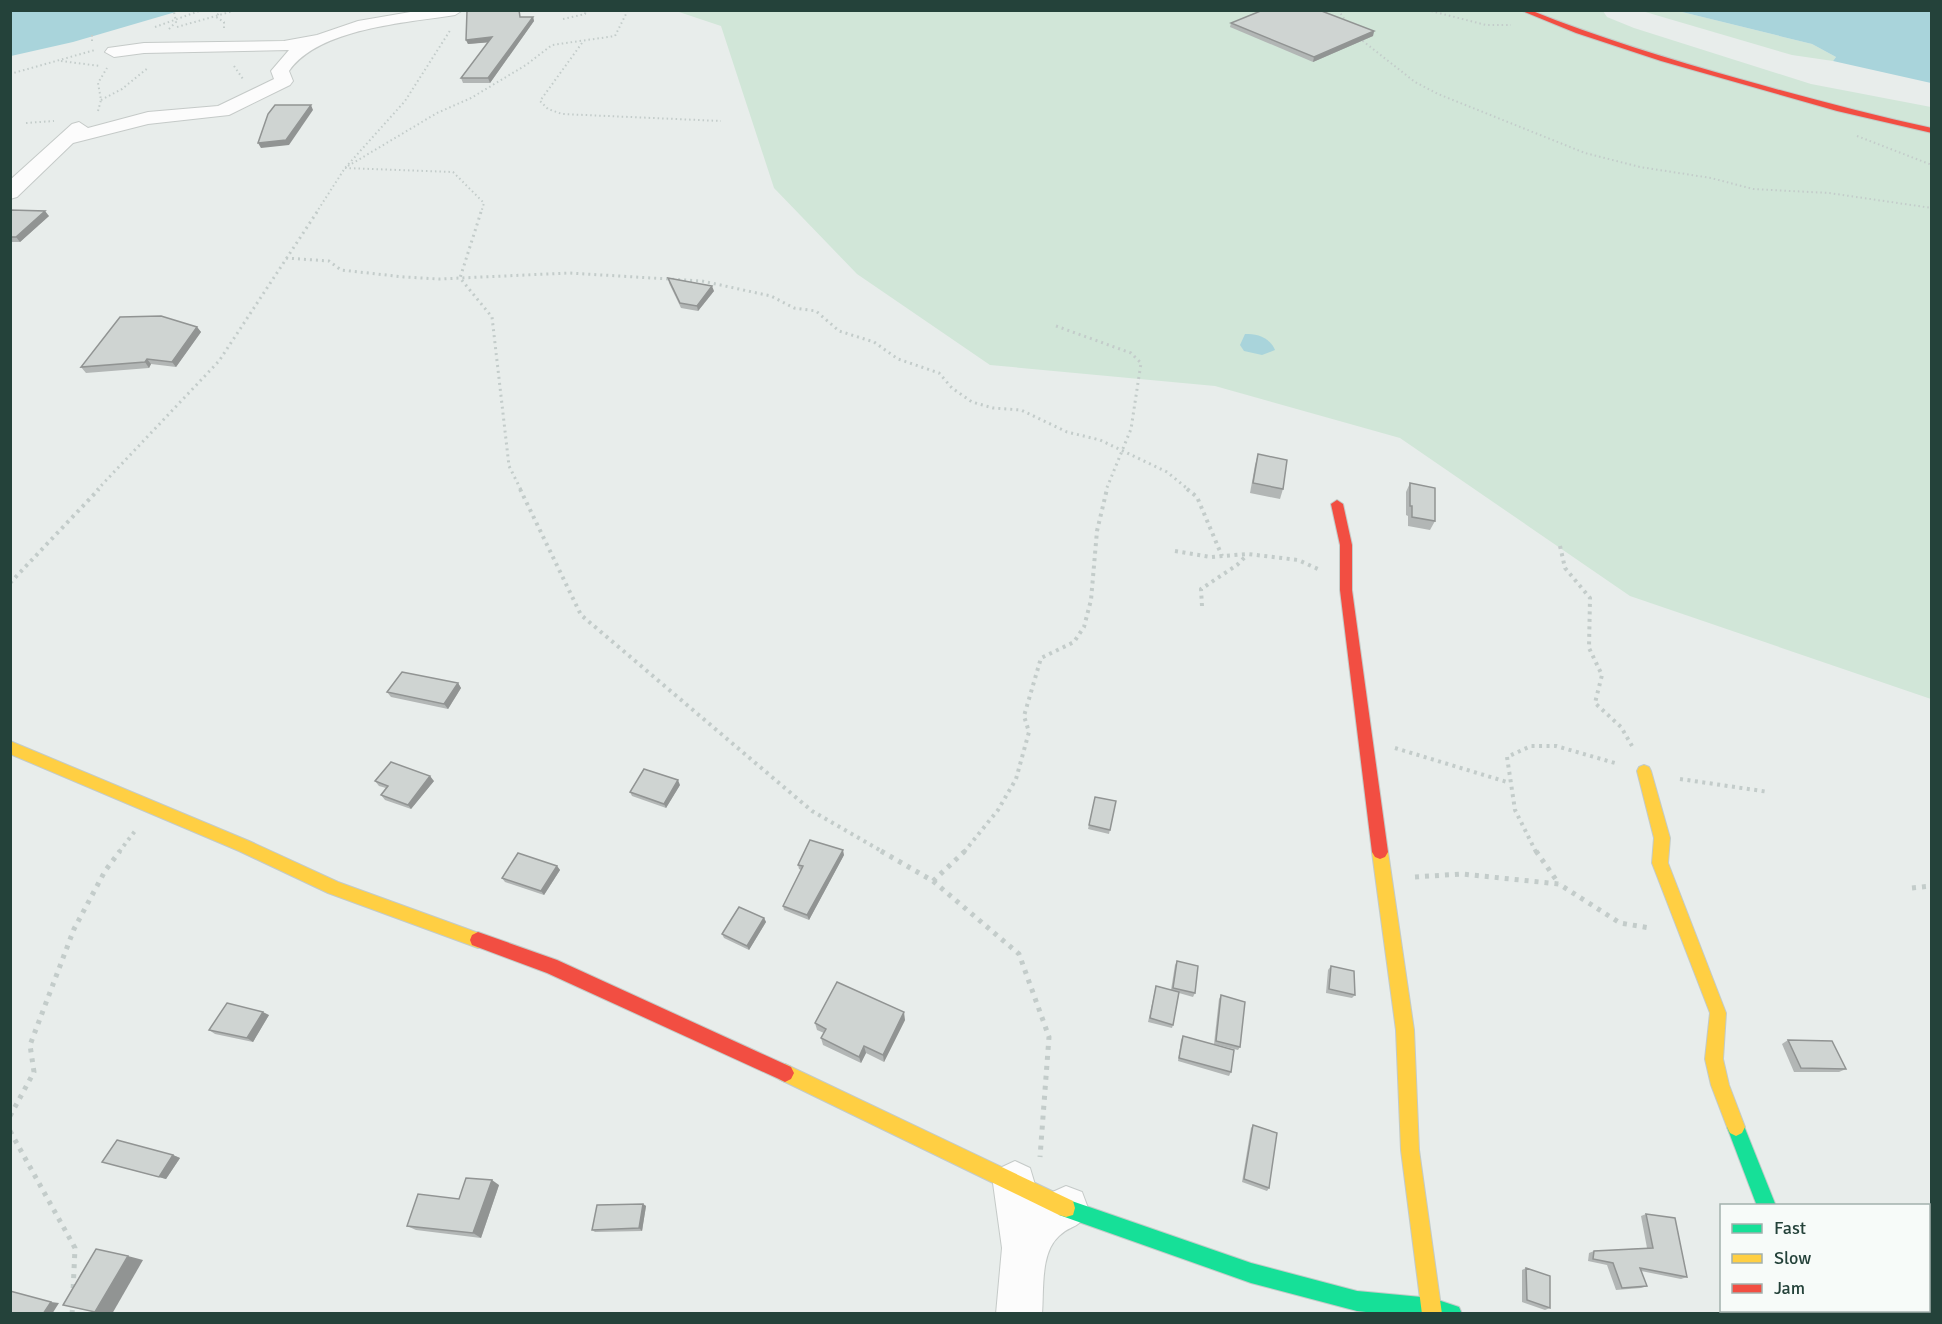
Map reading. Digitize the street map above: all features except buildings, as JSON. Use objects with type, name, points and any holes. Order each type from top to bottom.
[{"type":"street","points":[[1523,10],[1710,74],[1840,110],[1932,131]]},
{"type":"street","points":[[114,52],[144,48],[284,46],[310,42],[358,26],[456,15]]},
{"type":"street","points":[[63,140],[148,118],[229,109],[253,94],[284,81],[280,71],[287,60],[310,42]]},
{"type":"street","points":[[10,193],[63,140],[98,111]]},
{"type":"street","points":[[1336,504],[1346,545],[1347,590],[1364,736],[1382,878],[1406,1030],[1410,1150],[1432,1311]]},
{"type":"street","points":[[10,747],[153,806],[334,888],[551,966],[814,1086],[1039,1195],[1251,1274],[1357,1301],[1452,1314]]},
{"type":"street","points":[[1644,771],[1662,838],[1660,863],[1718,1013],[1714,1059],[1720,1085],[1766,1204]]},
{"type":"street","points":[[1019,1314],[1025,1248],[1043,1221],[1039,1195]]},
{"type":"path","points":[[154,28],[202,10]]},
{"type":"path","points":[[563,20],[585,14],[586,10]]},
{"type":"path","points":[[345,168],[437,113],[471,98],[525,65],[552,45],[615,36],[628,10]]},
{"type":"path","points":[[1338,10],[1358,38],[1415,82],[1488,115],[1585,153],[1640,167],[1711,178],[1753,189],[1829,193],[1866,201],[1932,208]]},
{"type":"path","points":[[1427,10],[1486,25],[1512,25],[1544,19]]},
{"type":"path","points":[[10,583],[219,361],[345,168],[405,101],[456,15]]},
{"type":"path","points":[[582,42],[540,101],[548,109],[562,114],[587,116],[721,121]]},
{"type":"path","points":[[98,111],[101,100],[97,92],[97,81],[107,69],[114,52]]},
{"type":"path","points":[[57,61],[90,63],[107,69]]},
{"type":"path","points":[[345,168],[453,172],[484,203],[460,278]]},
{"type":"path","points":[[286,258],[329,261],[341,270],[404,278],[592,274],[702,281],[771,296],[794,308],[816,311],[839,331],[874,342],[898,359],[939,373],[952,388],[972,402],[993,408],[1021,410],[1067,432],[1100,440],[1167,472],[1197,497],[1222,556]]},
{"type":"path","points":[[460,278],[492,317],[509,466],[581,615],[812,811],[933,881],[1019,954],[1049,1037],[1039,1195]]},
{"type":"path","points":[[933,881],[965,851],[998,810],[1018,770],[1029,732],[1024,716],[1041,658],[1076,641],[1087,618],[1095,573],[1096,531],[1103,500],[1121,449],[1130,434],[1140,389],[1141,363],[1131,353],[1056,326]]},
{"type":"path","points":[[1560,546],[1565,568],[1590,598],[1589,648],[1602,675],[1595,703],[1602,713],[1629,734],[1637,762],[1644,771]]},
{"type":"path","points":[[1174,551],[1211,557],[1248,554],[1298,560],[1327,573],[1347,590]]},
{"type":"path","points":[[1202,606],[1201,590],[1213,577],[1240,565],[1248,554]]},
{"type":"path","points":[[1364,736],[1384,745],[1422,754],[1507,782]]},
{"type":"path","points":[[1689,935],[1620,923],[1559,884],[1527,840],[1514,812],[1507,782],[1507,757],[1531,746],[1556,746],[1644,771],[1710,785],[1769,792]]},
{"type":"path","points":[[10,1116],[34,1072],[30,1045],[74,930],[105,871],[153,806]]},
{"type":"path","points":[[1382,878],[1462,874],[1559,884]]},
{"type":"path","points":[[1912,888],[1932,886]]},
{"type":"path","points":[[10,1131],[75,1248],[72,1314]]},
{"type":"green space","points":[[676,11],[1603,11],[1607,17],[1634,28],[1811,84],[1931,107],[1931,699],[1630,596],[1400,438],[1215,386],[990,365],[857,274],[774,188],[721,26]]},
{"type":"green space","points":[[1642,11],[1678,11],[1812,44],[1836,57],[1833,61],[1792,55]]},
{"type":"water","points":[[10,11],[179,11],[73,42],[11,56]]},
{"type":"water","points":[[1678,11],[1931,11],[1931,83],[1833,61],[1836,57],[1812,44]]},
{"type":"water","points":[[1245,334],[1263,337],[1275,350],[1262,355],[1244,351],[1240,345]]},
{"type":"traffic: fast","points":[[1736,1127],[1766,1204]]},
{"type":"traffic: fast","points":[[1066,1208],[1251,1273],[1357,1301],[1432,1308],[1452,1314]]},
{"type":"traffic: slow","points":[[10,747],[244,846],[334,888],[478,940]]},
{"type":"traffic: slow","points":[[1644,771],[1662,838],[1660,863],[1718,1013],[1714,1059],[1720,1085],[1736,1127]]},
{"type":"traffic: slow","points":[[1380,852],[1405,1030],[1410,1150],[1432,1314]]},
{"type":"traffic: slow","points":[[785,1073],[1066,1208]]},
{"type":"traffic: jam","points":[[1523,10],[1579,32],[1664,59],[1840,109],[1932,131]]},
{"type":"traffic: jam","points":[[1337,504],[1346,545],[1346,590],[1380,852]]},
{"type":"traffic: jam","points":[[478,940],[551,966],[785,1073]]}]
